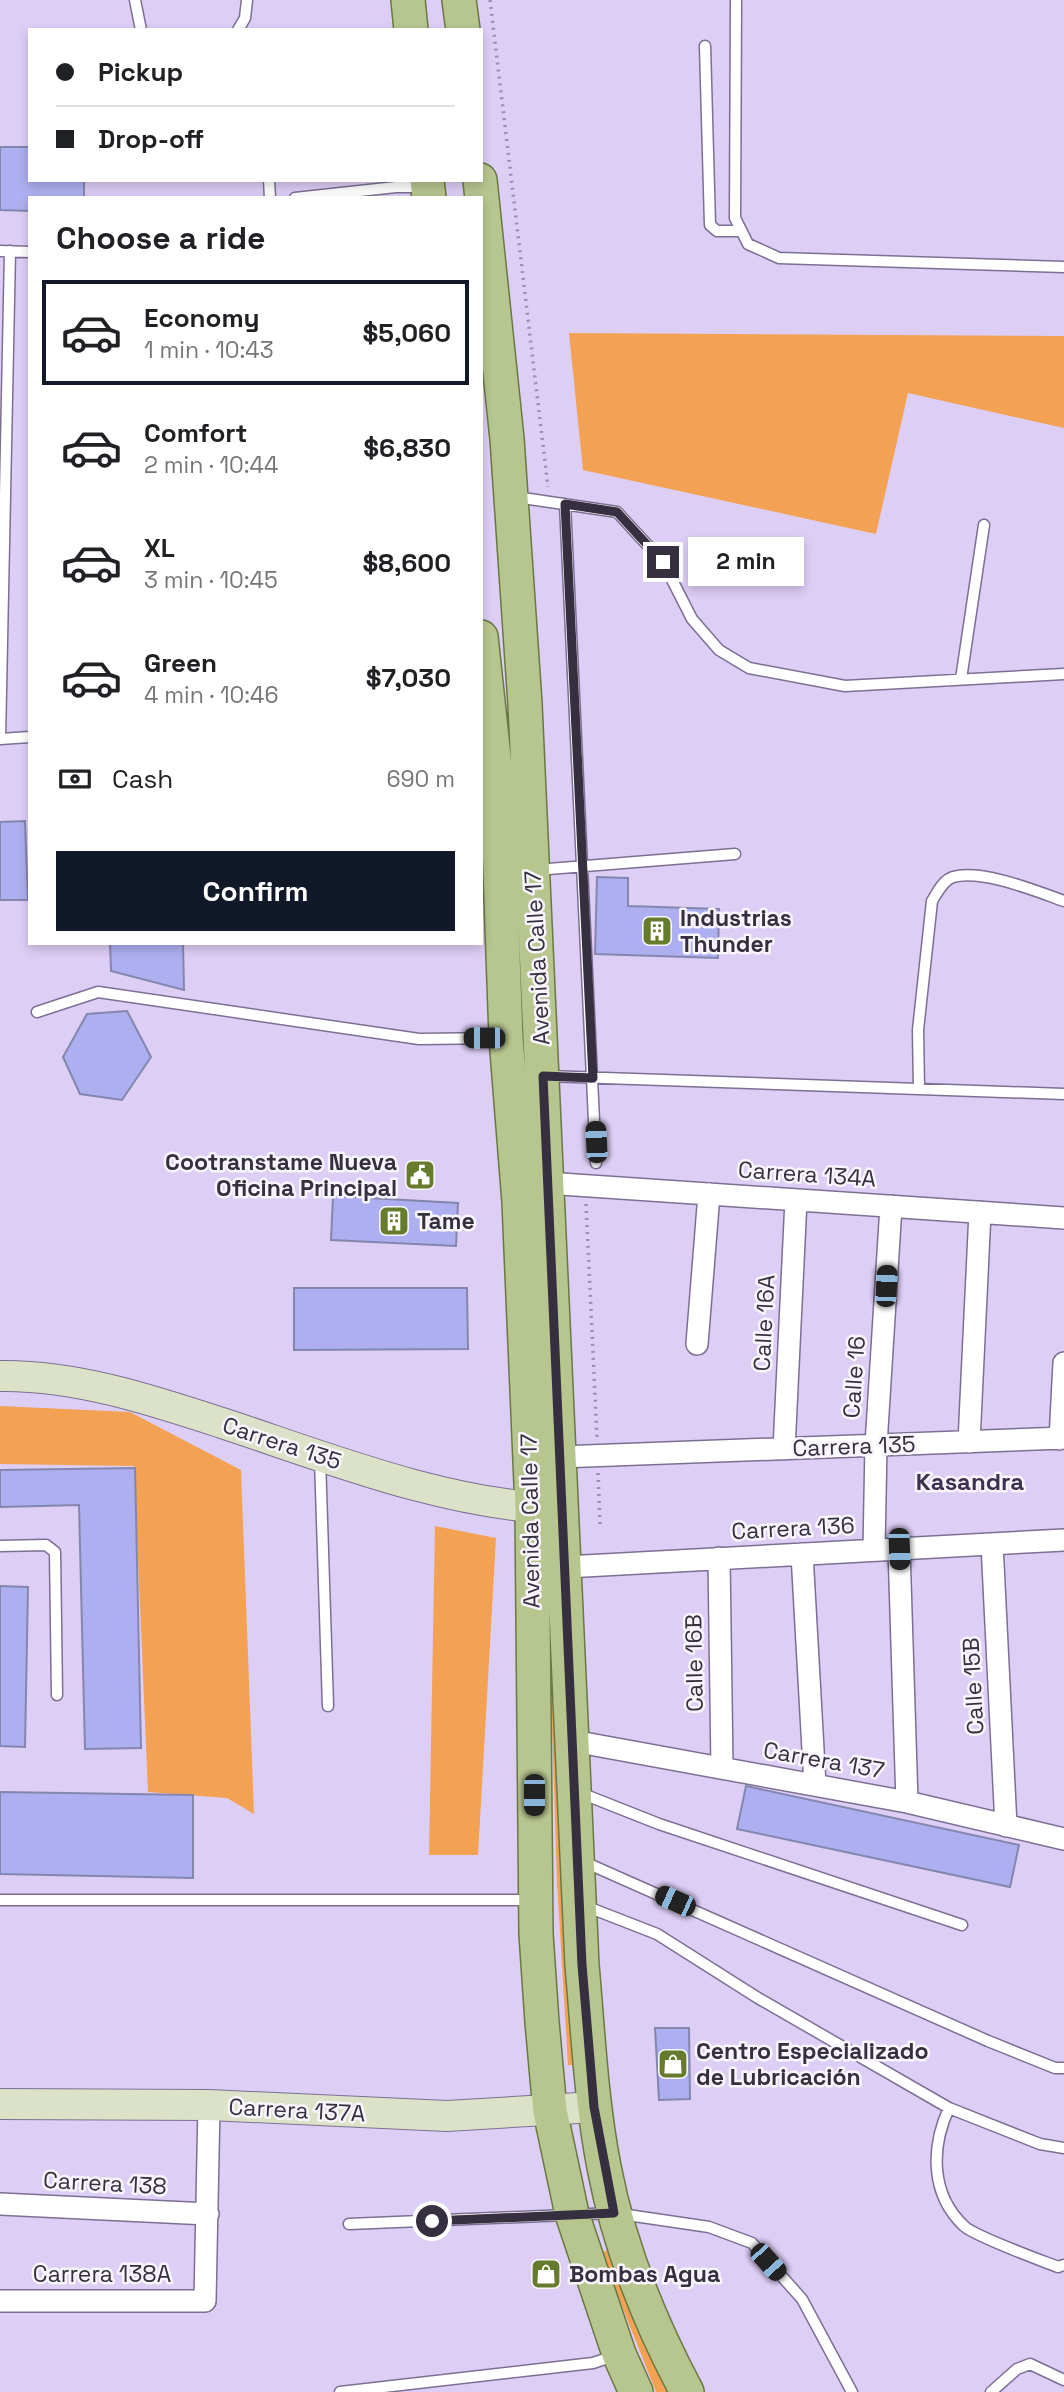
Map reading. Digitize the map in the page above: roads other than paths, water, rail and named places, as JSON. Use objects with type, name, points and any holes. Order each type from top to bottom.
[{"type":"main road","points":[[408,0],[411,28]]},
{"type":"main road","points":[[459,0],[463,28]]},
{"type":"main road","name":"Avenida Calle 17","points":[[483,210],[512,496],[533,870],[560,1457],[547,1508],[566,1567],[579,1904],[594,2107],[614,2213],[640,2292],[687,2392]]},
{"type":"main road","name":"Avenida Calle 17","points":[[483,668],[503,891],[506,1038],[547,1508],[535,1900],[550,2111],[572,2214],[619,2354],[636,2392]]},
{"type":"street","name":"Carrera 134A","points":[[547,1183],[1064,1218]]},
{"type":"street","points":[[698,1345],[709,1194]]},
{"type":"street","name":"Calle 16A","points":[[784,1449],[796,1200]]},
{"type":"street","name":"Calle 16","points":[[874,1550],[876,1445],[891,1206]]},
{"type":"street","points":[[969,1442],[980,1212]]},
{"type":"street","points":[[1062,1438],[1064,1363]]},
{"type":"street","name":"Carrera 135","points":[[0,1376],[52,1380],[139,1397],[320,1456],[473,1501],[547,1508]]},
{"type":"street","name":"Carrera 135","points":[[560,1457],[1062,1438]]},
{"type":"street","name":"Carrera 136","points":[[566,1567],[1064,1540]]},
{"type":"street","name":"Calle 15B","points":[[992,1544],[1006,1826]]},
{"type":"street","points":[[899,1549],[907,1802]]},
{"type":"street","points":[[802,1554],[815,1785]]},
{"type":"street","name":"Calle 16B","points":[[719,1558],[722,1768]]},
{"type":"street","name":"Carrera 137","points":[[573,1741],[907,1802],[1064,1839]]},
{"type":"street","name":"Carrera 137A","points":[[0,2104],[209,2105],[447,2116],[594,2107]]},
{"type":"street","points":[[208,2214],[209,2105]]},
{"type":"street","name":"Carrera 138","points":[[0,2204],[208,2214]]},
{"type":"street","name":"Carrera 138A","points":[[0,2301],[205,2301],[208,2214]]},
{"type":"lane","points":[[135,0],[141,28]]},
{"type":"lane","points":[[239,28],[245,18],[247,0]]},
{"type":"lane","points":[[736,0],[735,218],[748,244],[779,258],[1064,267]]},
{"type":"lane","points":[[705,46],[710,225],[717,231],[741,231]]},
{"type":"lane","points":[[313,196],[396,187],[428,188]]},
{"type":"lane","points":[[28,252],[5,251],[0,739],[28,737]]},
{"type":"lane","points":[[512,496],[617,512],[663,562],[692,619],[719,650],[749,668],[845,686],[1064,674]]},
{"type":"lane","points":[[565,504],[596,1163]]},
{"type":"lane","points":[[961,679],[984,525]]},
{"type":"lane","points":[[533,870],[735,854]]},
{"type":"lane","points":[[919,1089],[918,1030],[932,901],[943,883],[953,877],[1003,879],[1064,901]]},
{"type":"lane","points":[[37,1012],[98,992],[419,1039],[506,1038]]},
{"type":"lane","points":[[543,1076],[1064,1094]]},
{"type":"lane","points":[[320,1456],[328,1706]]},
{"type":"lane","points":[[0,1546],[46,1545],[55,1552],[57,1695]]},
{"type":"lane","points":[[575,1791],[659,1824],[962,1924]]},
{"type":"lane","points":[[577,1859],[988,2041],[1055,2068],[1064,2068]]},
{"type":"lane","points":[[0,1900],[535,1900]]},
{"type":"lane","points":[[579,1904],[657,1934],[758,1998],[949,2108],[1040,2144],[1064,2148]]},
{"type":"lane","points":[[949,2108],[937,2133],[937,2186],[965,2227],[1058,2267],[1064,2265]]},
{"type":"lane","points":[[349,2224],[614,2213],[709,2227],[752,2243],[802,2299],[852,2392]]},
{"type":"lane","points":[[340,2392],[593,2363],[619,2354]]},
{"type":"lane","points":[[991,2392],[1017,2368],[1030,2364],[1064,2380]]},
{"type":"place","name":"Industrias Thunder","points":[[657,931]]},
{"type":"place","name":"Cootranstame Nueva Oficina Principal","points":[[420,1175]]},
{"type":"place","name":"Tame","points":[[394,1221]]},
{"type":"place","name":"Centro Especializado de Lubricación","points":[[673,2064]]},
{"type":"place","name":"Bombas Agua","points":[[546,2274]]},
{"type":"district","name":"Kasandra","points":[[970,1482]]}]
